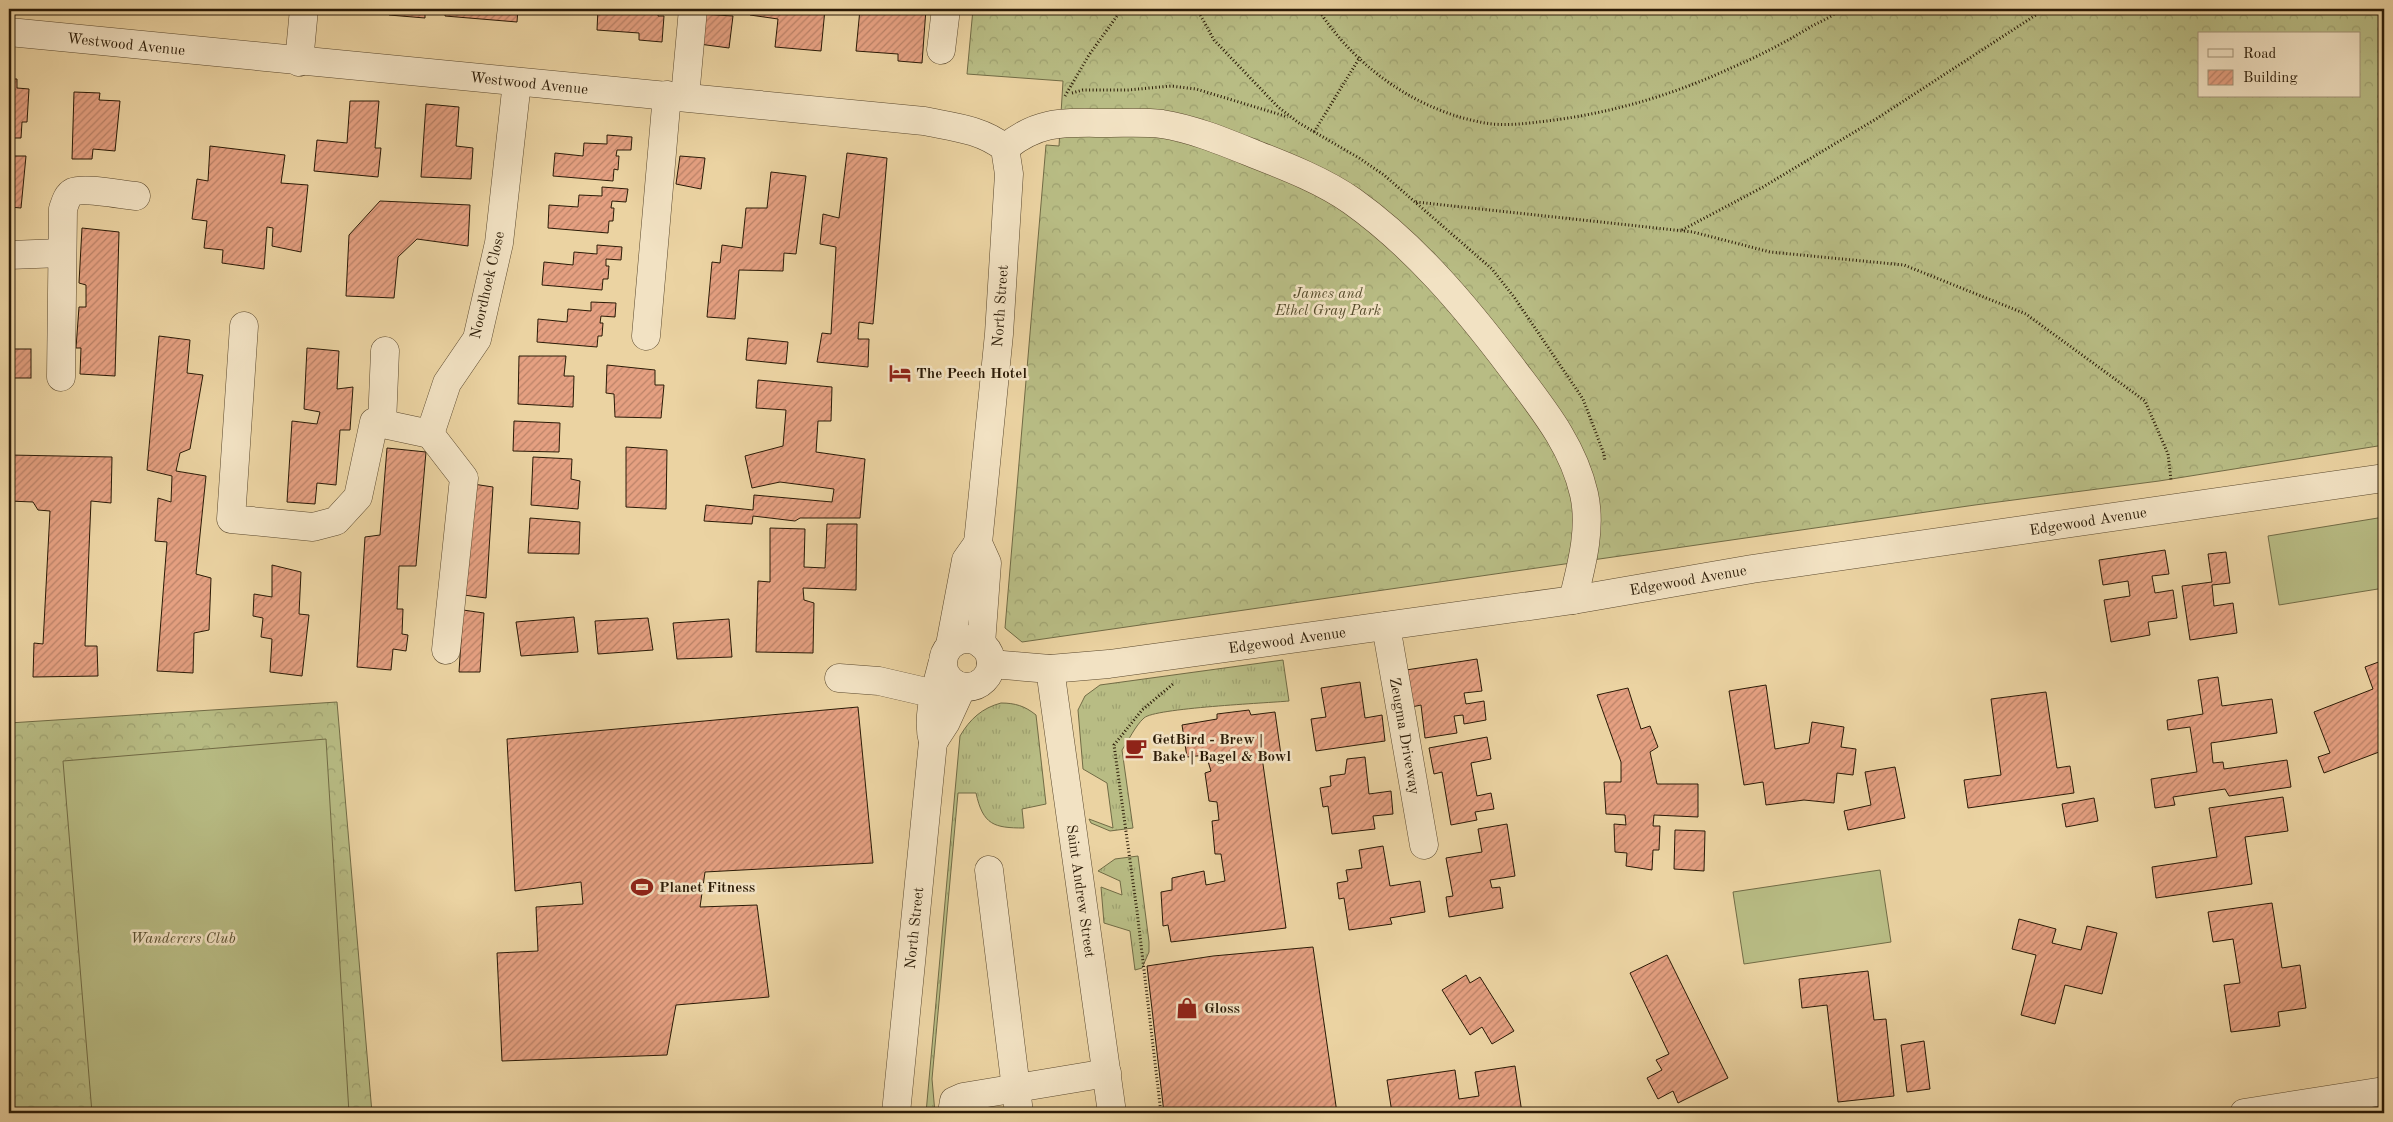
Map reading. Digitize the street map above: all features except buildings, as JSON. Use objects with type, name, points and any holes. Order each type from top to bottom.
[{"type":"street","points":[[299,62],[304,9]]},
{"type":"street","points":[[646,336],[676,96],[693,9]]},
{"type":"street","points":[[941,50],[946,9]]},
{"type":"street","name":"Westwood Avenue","points":[[9,32],[299,62],[676,96],[924,121],[983,134],[1005,148]]},
{"type":"street","name":"Noordhoek Close","points":[[430,434],[447,383],[477,339],[499,243],[517,82]]},
{"type":"street","points":[[1005,148],[1022,135],[1058,124],[1161,124],[1206,135],[1311,178],[1352,201],[1429,268],[1459,300],[1492,340],[1568,446],[1584,495],[1586,545],[1573,600]]},
{"type":"street","name":"North Street","points":[[896,1113],[933,742],[930,729],[935,694],[946,655],[966,560],[978,543],[999,334],[1010,174],[1005,148]]},
{"type":"street","points":[[61,377],[63,209],[66,198],[73,192],[82,191],[136,196]]},
{"type":"street","points":[[9,255],[62,253]]},
{"type":"street","points":[[244,326],[231,519],[313,527],[336,521],[358,497],[374,422],[430,434],[464,478],[446,650]]},
{"type":"street","points":[[382,424],[385,351]]},
{"type":"street","name":"Edgewood Avenue","points":[[986,654],[1050,669],[1087,667],[1573,600],[1752,568],[2384,478]]},
{"type":"street","name":"North Street","points":[[978,543],[987,563],[986,654]]},
{"type":"street","name":"Zeugma Driveway","points":[[1386,626],[1424,845]]},
{"type":"street","points":[[971,639],[986,654],[988,674],[982,682],[962,687],[946,675],[946,655],[960,640],[971,639]]},
{"type":"street","name":"Saint Andrew Street","points":[[1050,669],[1112,1113]]},
{"type":"street","points":[[839,678],[880,682],[935,694]]},
{"type":"street","name":"North Street","points":[[933,742],[946,722],[962,687]]},
{"type":"street","points":[[989,870],[1017,1101]]},
{"type":"street","points":[[952,1113],[954,1101],[963,1097],[1017,1101],[1107,1072]]},
{"type":"street","points":[[2244,1113],[2384,1091]]},
{"type":"path","points":[[1058,124],[1061,104],[1066,92],[1089,55],[1122,9]]},
{"type":"path","points":[[1318,9],[1330,27],[1389,84],[1422,103],[1457,116],[1487,123],[1563,120],[1672,93],[1766,53],[1841,9]]},
{"type":"path","points":[[1681,230],[1763,187],[1860,128],[2045,9]]},
{"type":"path","points":[[1314,132],[1360,57]]},
{"type":"path","points":[[1416,202],[1681,230],[1770,252],[1904,265],[2026,314],[2145,401],[2168,454],[2175,508]]},
{"type":"path","points":[[1161,1113],[1138,911],[1114,745],[1142,710],[1168,689],[1204,651]]},
{"type":"green space","name":"James and Ethel Gray Park","points":[[973,9],[2384,9],[2384,445],[2159,481],[1975,505],[1022,642],[1005,628],[1046,145],[1059,146],[1063,81],[967,74]]},
{"type":"green space","points":[[2384,517],[2384,588],[2279,605],[2268,536]]},
{"type":"green space","points":[[1283,660],[1289,701],[1168,711],[1152,714],[1144,718],[1122,750],[1133,828],[1110,831],[1091,823],[1089,819],[1113,828],[1107,783],[1083,769],[1078,710],[1085,696],[1100,685]]},
{"type":"green space","name":"Wanderers Club","points":[[337,702],[372,1113],[9,1113],[9,723]]},
{"type":"green space","points":[[1001,703],[1020,706],[1036,715],[1046,804],[1022,809],[1024,828],[1005,827],[997,825],[986,818],[976,793],[958,793],[932,1079],[935,1113],[926,1113],[960,736],[977,715]]},
{"type":"green space","name":"Wanderers Club","points":[[326,739],[349,1113],[92,1113],[63,761]]},
{"type":"green space","points":[[1138,856],[1149,952],[1142,968],[1135,970],[1130,931],[1104,923],[1101,887],[1122,895],[1120,881],[1098,871],[1115,859]]},
{"type":"green space","points":[[1880,870],[1891,942],[1744,964],[1733,892]]},
{"type":"place","name":"The Peech Hotel","points":[[900,373]]},
{"type":"place","name":"GetBird - Brew | Bake | Bagel & Bowl","points":[[1136,748]]},
{"type":"place","name":"Planet Fitness","points":[[642,887]]},
{"type":"place","name":"Gloss","points":[[1187,1008]]}]
